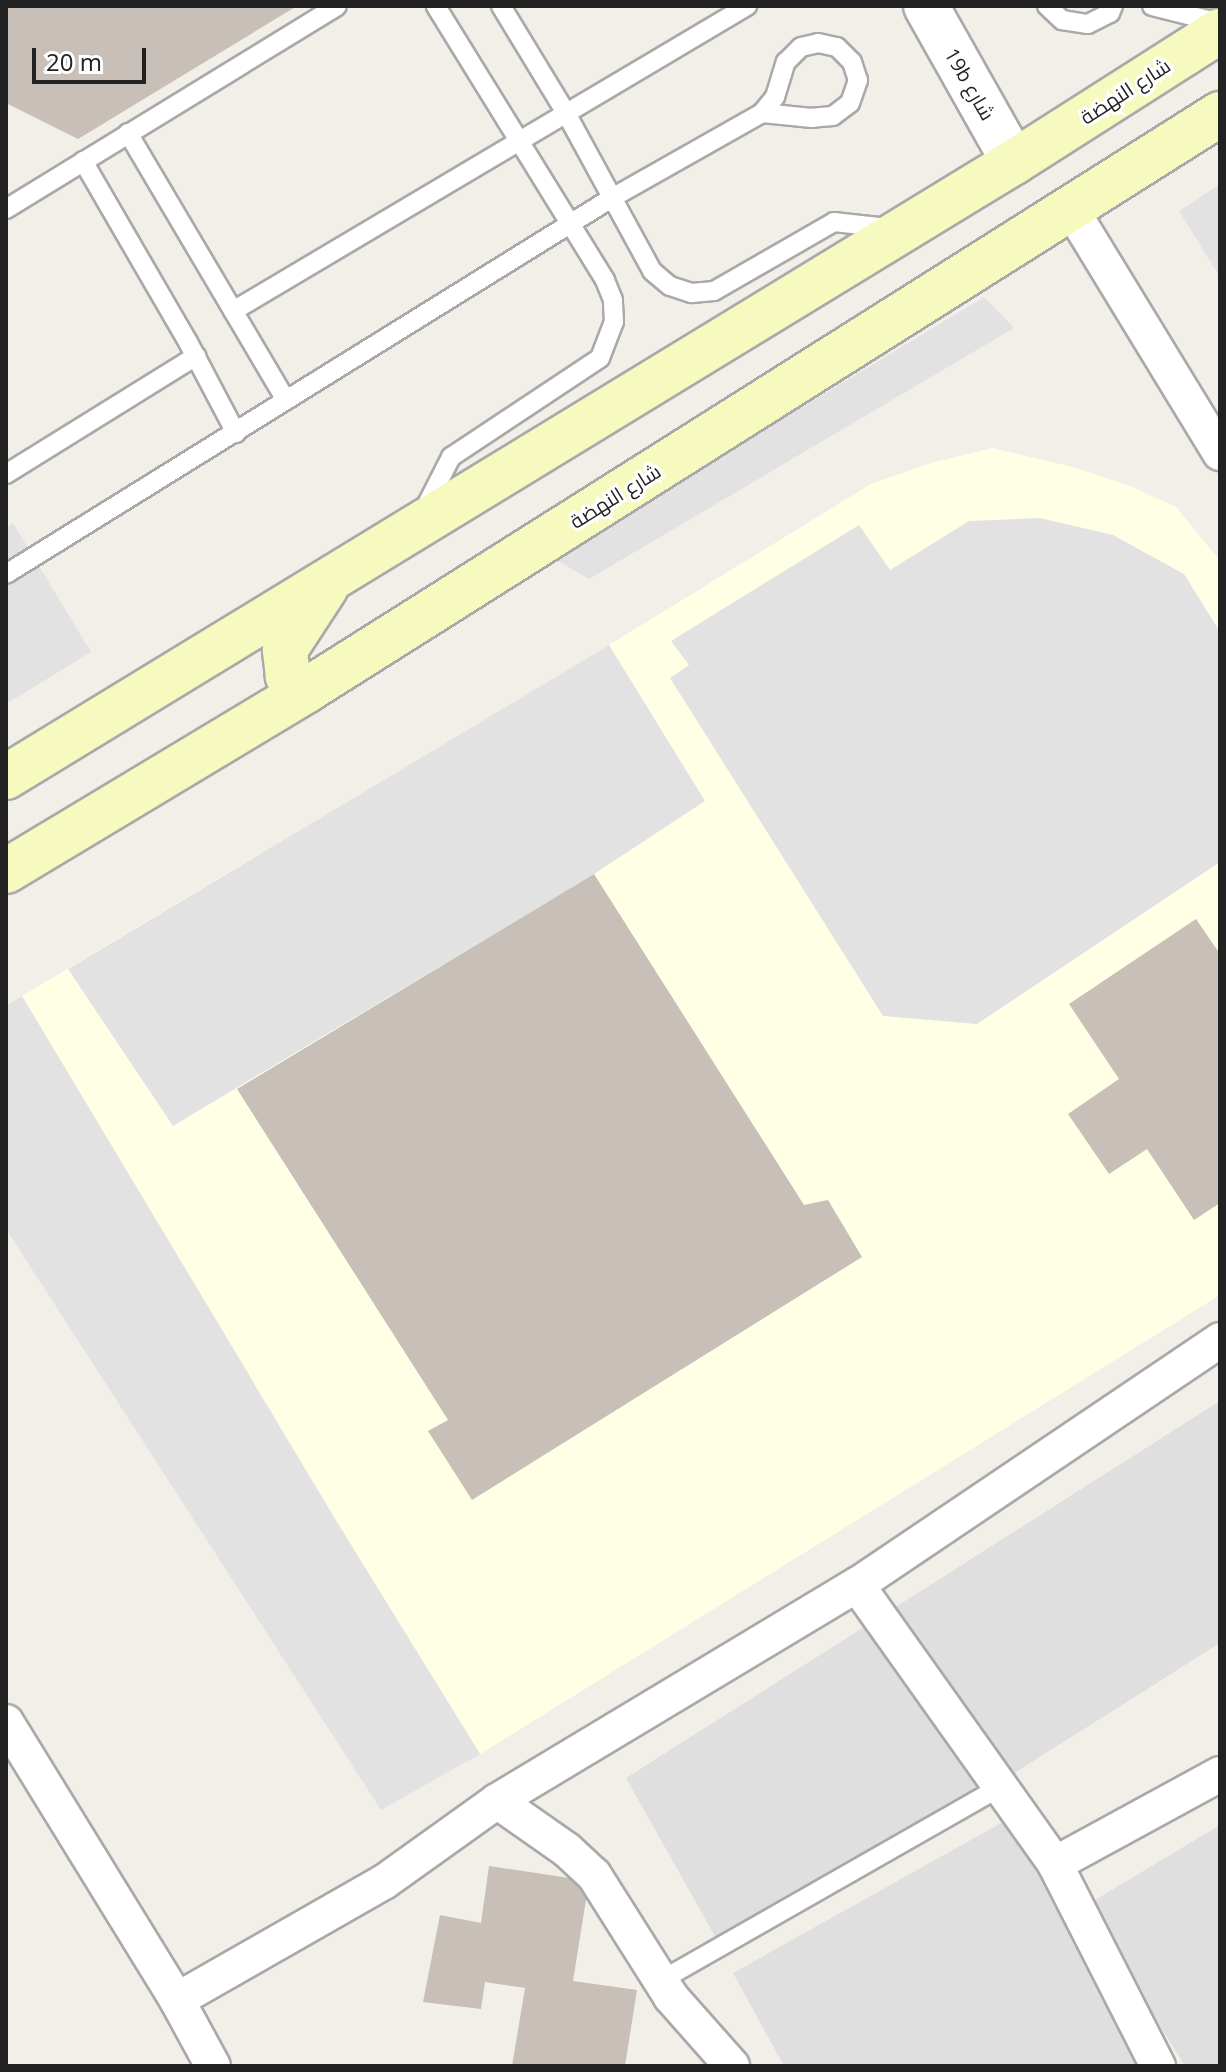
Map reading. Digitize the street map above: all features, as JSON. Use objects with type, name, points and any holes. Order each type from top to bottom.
[{"type":"main road","name":"شارع النهضة","points":[[6,777],[337,572],[1014,162],[1220,31]]},
{"type":"main road","name":"شارع النهضة","points":[[6,871],[307,690],[1220,114]]},
{"type":"main road","points":[[307,690],[288,676],[285,650],[337,572]]},
{"type":"street","name":"19b شارع","points":[[926,6],[1014,162]]},
{"type":"street","points":[[1071,209],[1220,453]]},
{"type":"street","points":[[177,2000],[384,1882],[497,1801],[857,1585],[1220,1340]]},
{"type":"street","points":[[857,1585],[1055,1864],[1158,2066]]},
{"type":"street","points":[[6,1722],[177,2000],[213,2066]]},
{"type":"street","points":[[1055,1864],[1220,1774]]},
{"type":"street","points":[[497,1801],[567,1850],[594,1875],[660,1981],[732,2066]]},
{"type":"lane","points":[[6,209],[337,6]]},
{"type":"lane","points":[[417,524],[451,457],[600,358],[609,342],[614,322],[613,300],[605,280],[436,6]]},
{"type":"lane","points":[[501,6],[566,113],[610,199],[652,271],[670,286],[692,293],[714,291],[834,222],[903,230]]},
{"type":"lane","points":[[233,311],[747,6]]},
{"type":"lane","points":[[1047,6],[1062,20],[1088,24],[1110,13],[1113,6]]},
{"type":"lane","points":[[1152,6],[1220,23]]},
{"type":"lane","points":[[6,574],[610,199],[762,113],[775,97],[786,62],[801,47],[818,43],[837,47],[852,62],[858,80],[850,103],[833,116],[812,118],[762,113]]},
{"type":"lane","points":[[128,133],[286,400]]},
{"type":"lane","points":[[83,161],[196,356],[236,433]]},
{"type":"lane","points":[[6,474],[196,356]]},
{"type":"lane","points":[[660,1981],[1000,1787]]},
{"type":"shaded area","points":[[1220,184],[1220,277],[1179,211]]},
{"type":"shaded area","points":[[984,297],[1014,328],[589,579],[553,558]]},
{"type":"shaded area","points":[[992,448],[1073,467],[1130,486],[1176,507],[1220,561],[1220,1295],[480,1754],[340,1527],[22,996],[609,645],[871,484],[931,463]]},
{"type":"shaded area","points":[[1040,518],[1113,535],[1184,574],[1217,627],[1220,633],[1220,862],[977,1024],[883,1016],[670,678],[689,665],[671,641],[859,525],[890,570],[969,521]]},
{"type":"shaded area","points":[[13,523],[91,652],[6,704],[6,527]]},
{"type":"shaded area","points":[[609,645],[705,801],[594,874],[173,1126],[68,969]]},
{"type":"shaded area","points":[[22,996],[340,1527],[480,1754],[381,1810],[6,1229],[6,1006]]},
{"type":"shaded area","points":[[1220,1401],[1220,1643],[983,1793],[716,1938],[626,1778]]},
{"type":"shaded area","points":[[1010,1818],[1145,2058],[1130,2066],[784,2066],[733,1973]]},
{"type":"shaded area","points":[[1220,1825],[1220,2066],[1185,2066],[1085,1906]]},
{"type":"building","points":[[6,6],[297,6],[78,139],[6,103]]},
{"type":"building","points":[[594,874],[804,1205],[828,1200],[862,1257],[472,1500],[428,1431],[448,1420],[237,1089]]},
{"type":"building","points":[[1196,919],[1220,954],[1220,1203],[1194,1220],[1147,1149],[1109,1174],[1068,1114],[1119,1079],[1069,1004]]},
{"type":"building","points":[[489,1866],[589,1881],[573,1981],[637,1990],[625,2066],[512,2066],[525,1988],[485,1982],[481,2009],[423,2002],[440,1915],[481,1923]]}]
